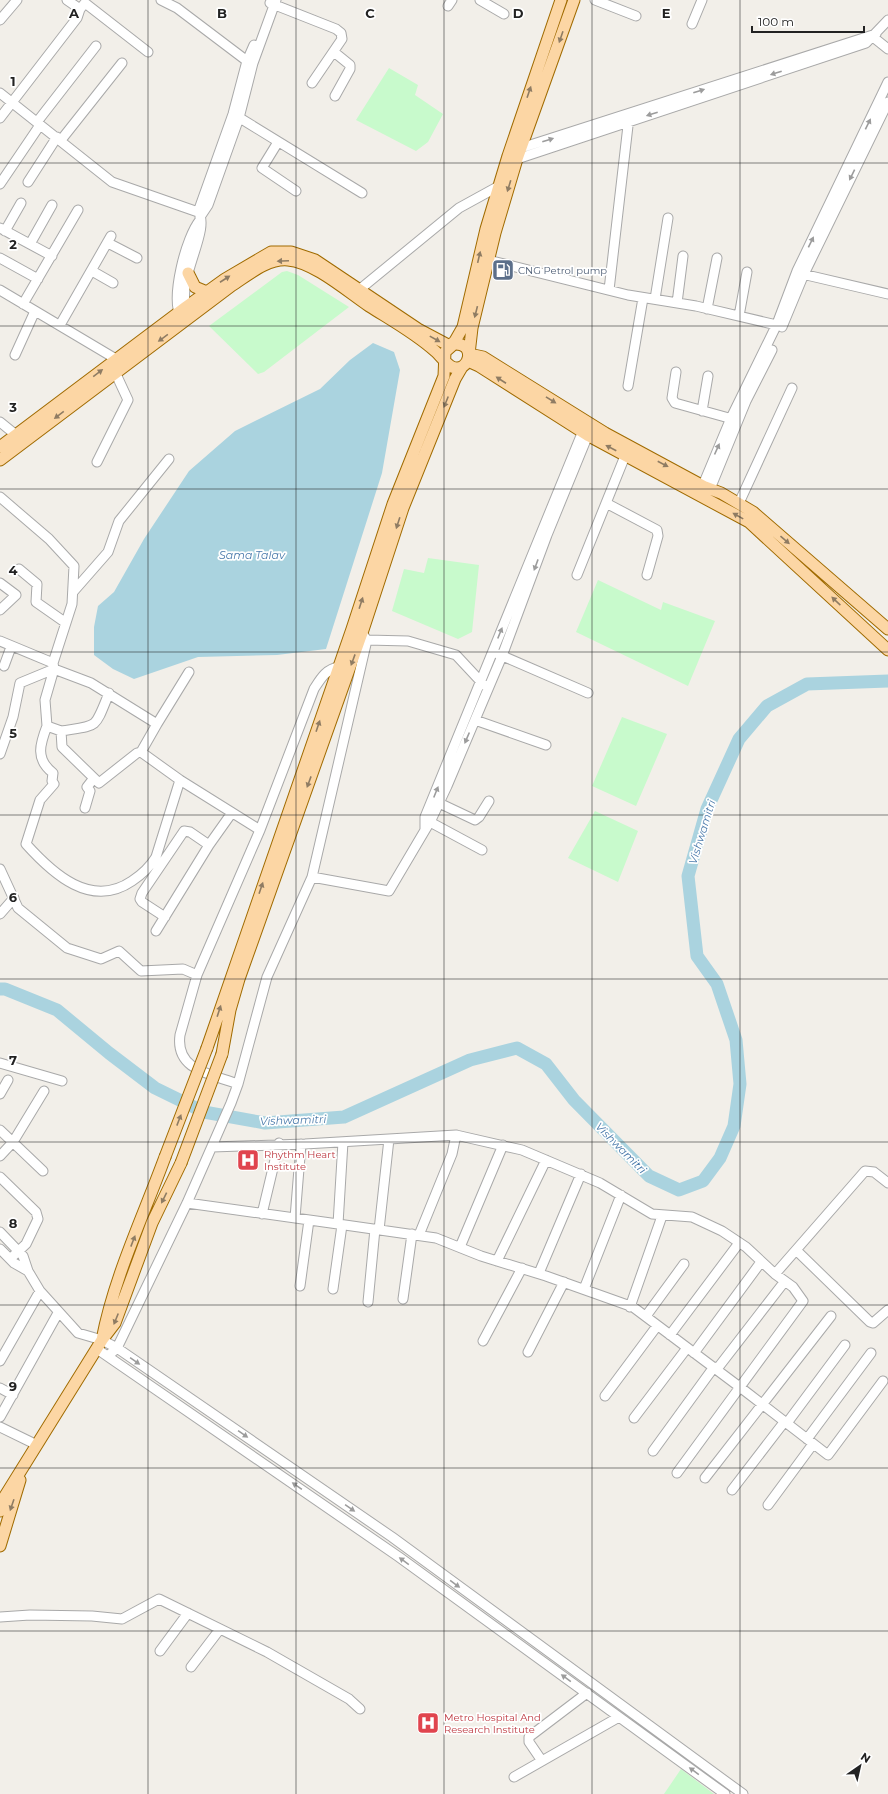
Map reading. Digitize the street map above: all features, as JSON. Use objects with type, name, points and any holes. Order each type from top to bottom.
[{"type":"main road","points":[[419,454],[444,376],[445,352],[455,341],[463,326],[486,229],[498,186],[514,152],[574,0]]},
{"type":"main road","points":[[100,1344],[106,1318],[118,1282],[206,1048],[339,667],[403,493],[419,454],[455,379],[466,360],[472,328],[514,152],[559,1]]},
{"type":"main road","points":[[185,314],[207,292],[260,257],[271,252],[292,252],[315,260],[418,329],[450,346],[458,344],[462,345],[466,360]]},
{"type":"main road","points":[[0,447],[121,362],[185,314],[264,265],[275,261],[287,260],[298,263],[321,274],[414,336],[451,366],[466,360],[483,357],[626,456],[739,503],[754,512],[888,629]]},
{"type":"main road","points":[[188,272],[195,287],[207,292]]},
{"type":"main road","points":[[0,460],[115,372],[121,362]]},
{"type":"main road","points":[[587,429],[703,488],[749,522],[886,648]]},
{"type":"main road","points":[[0,1511],[5,1496],[24,1468],[100,1344],[115,1323],[152,1223],[181,1163],[222,1054],[230,1010],[239,979],[364,637],[403,493]]},
{"type":"main road","points":[[851,615],[861,606]]},
{"type":"main road","points":[[0,1546],[24,1468]]},
{"type":"street","points":[[0,20],[17,0]]},
{"type":"street","points":[[67,0],[80,9]]},
{"type":"street","points":[[161,0],[177,8],[250,63]]},
{"type":"street","points":[[480,0],[504,14]]},
{"type":"street","points":[[595,0],[636,16]]},
{"type":"street","points":[[692,24],[702,0]]},
{"type":"street","points":[[185,314],[178,293],[181,270],[194,227],[236,116],[250,63],[273,2],[336,29],[341,33],[342,39],[312,83]]},
{"type":"street","points":[[0,118],[77,18],[80,9],[85,3],[148,52]]},
{"type":"street","points":[[514,152],[628,118],[861,37],[875,36],[888,20]]},
{"type":"street","points":[[875,36],[888,49]]},
{"type":"street","points":[[0,184],[39,123],[96,46]]},
{"type":"street","points":[[334,52],[350,65],[350,69],[335,96]]},
{"type":"street","points":[[28,182],[59,139],[122,63]]},
{"type":"street","points":[[703,488],[734,419],[780,325],[800,273],[888,82]]},
{"type":"street","points":[[0,94],[39,123],[112,182],[199,217]]},
{"type":"street","points":[[800,273],[888,102]]},
{"type":"street","points":[[236,116],[362,193]]},
{"type":"street","points":[[609,290],[628,118]]},
{"type":"street","points":[[278,142],[262,168],[296,191]]},
{"type":"street","points":[[359,290],[459,208],[498,186]]},
{"type":"street","points":[[21,203],[2,229],[52,256]]},
{"type":"street","points":[[30,244],[52,205]]},
{"type":"street","points":[[23,304],[78,210]]},
{"type":"street","points":[[185,314],[184,294],[188,272],[201,228],[199,217]]},
{"type":"street","points":[[655,299],[668,218]]},
{"type":"street","points":[[60,325],[109,239],[137,258]]},
{"type":"street","points":[[677,303],[683,256]]},
{"type":"street","points":[[0,258],[38,279]]},
{"type":"street","points":[[707,309],[717,258]]},
{"type":"street","points":[[488,260],[643,298],[677,303],[780,325]]},
{"type":"street","points":[[92,271],[113,283]]},
{"type":"street","points":[[739,316],[746,272]]},
{"type":"street","points":[[800,273],[888,294]]},
{"type":"street","points":[[0,290],[121,362]]},
{"type":"street","points":[[628,386],[643,298]]},
{"type":"street","points":[[15,355],[35,311]]},
{"type":"street","points":[[97,462],[128,400],[115,372]]},
{"type":"street","points":[[676,372],[673,400],[677,404],[734,419]]},
{"type":"street","points":[[702,411],[708,376]]},
{"type":"street","points":[[739,503],[792,388]]},
{"type":"street","points":[[0,422],[16,435]]},
{"type":"street","points":[[312,877],[389,891],[428,826],[502,656],[527,578],[587,429]]},
{"type":"street","points":[[577,575],[626,456]]},
{"type":"street","points":[[73,592],[108,552],[119,521],[169,459]]},
{"type":"street","points":[[0,497],[49,539],[74,566],[72,604],[46,700],[47,726],[39,746],[45,767],[53,773],[52,781],[54,784],[40,800],[26,844],[43,863],[57,875],[81,888],[104,893],[126,885],[150,866],[156,857],[180,780]]},
{"type":"street","points":[[606,503],[657,530],[658,536],[648,575]]},
{"type":"street","points":[[19,569],[37,584],[36,602],[66,623]]},
{"type":"street","points":[[428,826],[426,817],[493,651],[527,578]]},
{"type":"street","points":[[0,583],[16,594],[0,612]]},
{"type":"street","points":[[109,1356],[116,1348],[187,1203],[231,1104],[268,977],[312,877],[364,637],[408,641],[456,655],[480,682],[488,688]]},
{"type":"street","points":[[0,641],[91,683],[157,724]]},
{"type":"street","points":[[4,666],[11,647]]},
{"type":"street","points":[[493,651],[588,693]]},
{"type":"street","points":[[0,754],[13,717],[20,683],[54,666]]},
{"type":"street","points":[[238,1084],[192,1067],[184,1060],[181,1053],[179,1044],[180,1035],[197,975],[260,830],[314,689],[323,675],[331,668],[339,667]]},
{"type":"street","points":[[61,731],[62,747],[99,783],[137,753],[142,752],[157,724],[189,672]]},
{"type":"street","points":[[47,726],[61,731],[93,726],[98,720],[108,693]]},
{"type":"street","points":[[474,720],[546,745]]},
{"type":"street","points":[[142,752],[180,780],[231,814],[260,830]]},
{"type":"street","points":[[85,808],[90,791],[87,787],[94,778]]},
{"type":"street","points":[[439,803],[475,820],[479,817],[488,802]]},
{"type":"street","points":[[156,931],[209,845],[231,814]]},
{"type":"street","points":[[428,826],[482,850]]},
{"type":"street","points":[[165,917],[142,902],[140,899],[142,893],[184,831],[190,832],[209,845]]},
{"type":"street","points":[[0,870],[18,908],[67,948],[101,959],[119,951],[141,971],[183,969],[197,975]]},
{"type":"street","points":[[0,914],[14,898]]},
{"type":"street","points":[[0,1063],[62,1081]]},
{"type":"street","points":[[0,1094],[8,1080]]},
{"type":"street","points":[[0,1156],[14,1142],[44,1091]]},
{"type":"street","points":[[0,1130],[44,1171]]},
{"type":"street","points":[[213,1145],[279,1143],[302,1144],[456,1135],[522,1150],[600,1183],[652,1214],[662,1216],[692,1217],[722,1231],[739,1243],[775,1274],[793,1287],[803,1301],[677,1473]]},
{"type":"street","points":[[404,1299],[416,1235],[452,1154],[456,1135]]},
{"type":"street","points":[[368,1302],[389,1139]]},
{"type":"street","points":[[333,1289],[340,1225],[344,1142]]},
{"type":"street","points":[[262,1214],[279,1143]]},
{"type":"street","points":[[295,1218],[302,1144]]},
{"type":"street","points":[[460,1247],[503,1145]]},
{"type":"street","points":[[497,1261],[546,1160]]},
{"type":"street","points":[[775,1274],[865,1172],[874,1172],[888,1183]]},
{"type":"street","points":[[539,1273],[581,1174]]},
{"type":"street","points":[[0,1177],[38,1215],[38,1219],[26,1244],[10,1259]]},
{"type":"street","points":[[584,1289],[621,1195]]},
{"type":"street","points":[[187,1203],[436,1238],[497,1261],[539,1273],[630,1306],[646,1316],[657,1326],[741,1387],[828,1455],[883,1381]]},
{"type":"street","points":[[630,1306],[662,1216]]},
{"type":"street","points":[[300,1286],[309,1220]]},
{"type":"street","points":[[0,1232],[23,1256],[28,1271],[40,1291],[58,1313],[78,1333],[100,1344],[116,1348],[392,1537],[743,1794]]},
{"type":"street","points":[[670,1335],[739,1243]]},
{"type":"street","points":[[0,1249],[10,1259],[28,1271]]},
{"type":"street","points":[[796,1250],[870,1322],[876,1322],[888,1310]]},
{"type":"street","points":[[634,1418],[691,1350],[761,1262]]},
{"type":"street","points":[[646,1316],[684,1264]]},
{"type":"street","points":[[483,1341],[522,1268]]},
{"type":"street","points":[[653,1451],[715,1368],[786,1281]]},
{"type":"street","points":[[528,1352],[564,1282]]},
{"type":"street","points":[[0,1361],[40,1291]]},
{"type":"street","points":[[0,1417],[58,1313]]},
{"type":"street","points":[[705,1478],[831,1316]]},
{"type":"street","points":[[605,1396],[657,1326]]},
{"type":"street","points":[[100,1344],[109,1356],[394,1554],[725,1794]]},
{"type":"street","points":[[732,1490],[845,1345]]},
{"type":"street","points":[[768,1505],[871,1353]]},
{"type":"street","points":[[0,1388],[13,1394]]},
{"type":"street","points":[[0,1426],[37,1445]]},
{"type":"street","points":[[0,1617],[30,1615],[92,1616],[122,1619],[159,1599],[294,1668],[349,1699],[360,1709]]},
{"type":"street","points":[[160,1651],[188,1613]]},
{"type":"street","points":[[191,1666],[220,1629]]},
{"type":"street","points":[[542,1761],[529,1742],[529,1737],[587,1693]]},
{"type":"street","points":[[514,1776],[619,1717]]},
{"type":"green space","points":[[389,68],[418,85],[415,95],[443,114],[428,142],[416,151],[356,120]]},
{"type":"green space","points":[[287,271],[298,275],[349,307],[264,372],[258,374],[209,326],[282,272]]},
{"type":"green space","points":[[428,558],[479,565],[472,632],[458,639],[392,611],[404,569],[424,573]]},
{"type":"green space","points":[[598,580],[661,610],[663,602],[715,621],[688,686],[576,632]]},
{"type":"green space","points":[[622,717],[667,734],[636,806],[592,786]]},
{"type":"green space","points":[[595,811],[638,831],[618,882],[568,858]]},
{"type":"green space","points":[[681,1769],[714,1794],[664,1794]]},
{"type":"water","name":"Sama Talav","points":[[373,343],[394,352],[400,370],[382,473],[326,649],[277,655],[198,657],[134,679],[113,669],[94,655],[94,627],[98,606],[114,592],[144,539],[189,471],[235,431],[320,389],[350,360]]},
{"type":"waterway","name":"Vishwamitri","points":[[0,989],[5,989],[57,1010],[109,1053],[155,1088],[204,1112],[265,1123],[344,1117],[470,1060],[517,1048],[546,1064],[574,1100],[649,1176],[679,1190],[703,1181],[720,1158],[734,1126],[740,1084],[736,1040],[717,984],[697,956],[688,876],[707,809],[739,739],[767,706],[807,684],[888,681]]},
{"type":"place","name":"CNG Petrol pump","points":[[503,270]]},
{"type":"place","name":"Rhythm Heart Institute","points":[[248,1160]]},
{"type":"place","name":"Metro Hospital And Research Institute","points":[[428,1723]]}]
